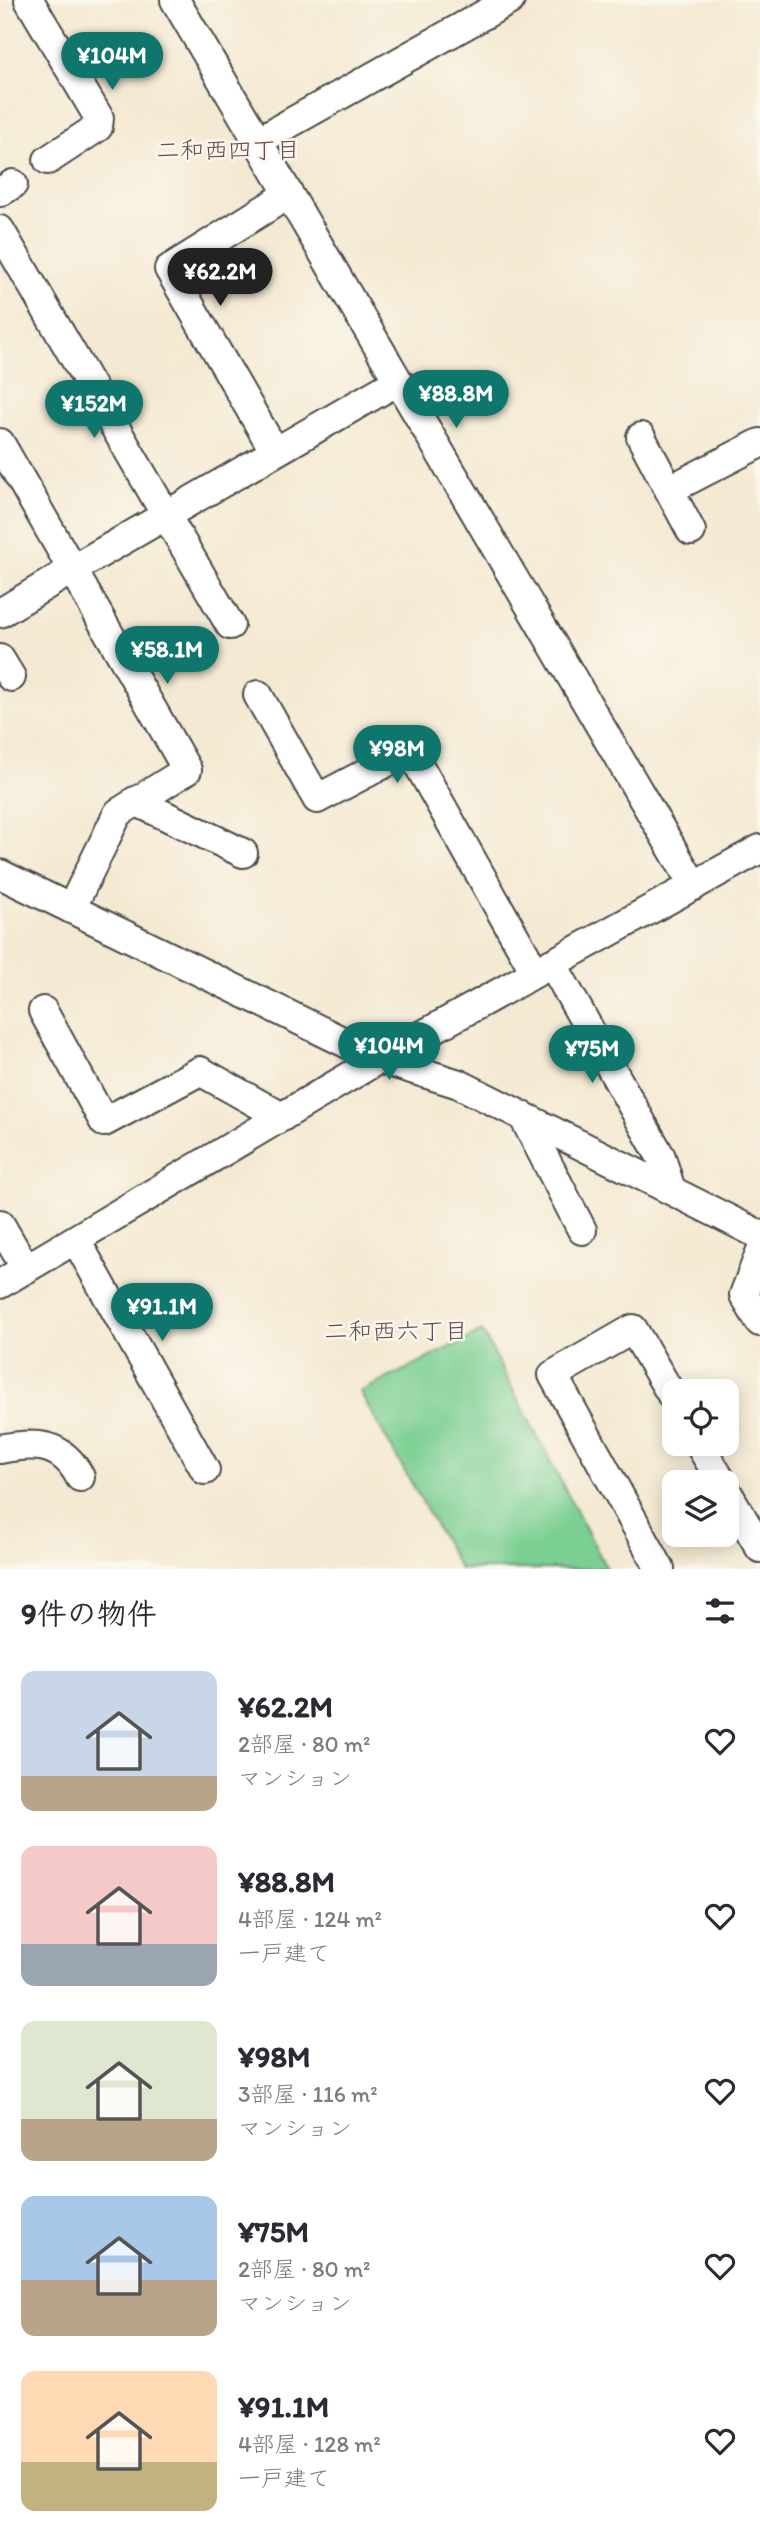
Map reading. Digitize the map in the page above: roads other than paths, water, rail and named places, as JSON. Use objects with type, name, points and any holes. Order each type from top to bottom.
[{"type":"street","points":[[29,0],[100,118],[98,127],[48,160]]},
{"type":"street","points":[[175,0],[694,886]]},
{"type":"street","points":[[258,141],[510,0]]},
{"type":"street","points":[[275,452],[169,269],[289,194]]},
{"type":"street","points":[[0,230],[230,625]]},
{"type":"street","points":[[0,613],[398,381]]},
{"type":"street","points":[[641,437],[691,531]]},
{"type":"street","points":[[0,443],[187,770],[118,813],[71,909]]},
{"type":"street","points":[[669,490],[760,443]]},
{"type":"street","points":[[258,695],[317,799],[410,750],[661,1157],[671,1190]]},
{"type":"street","points":[[135,801],[243,853]]},
{"type":"street","points":[[0,1284],[379,1059],[760,849]]},
{"type":"street","points":[[0,874],[379,1059],[459,1084],[760,1235]]},
{"type":"street","points":[[43,1011],[104,1122],[200,1072],[282,1117]]},
{"type":"street","points":[[523,1116],[582,1230]]},
{"type":"street","points":[[0,1224],[26,1269]]},
{"type":"street","points":[[76,1240],[205,1470]]},
{"type":"street","points":[[760,1253],[744,1295],[760,1322]]},
{"type":"street","points":[[660,1569],[553,1375],[633,1329],[662,1379]]},
{"type":"street","points":[[0,1449],[27,1444],[42,1445],[71,1459],[80,1477]]},
{"type":"street","points":[[739,1512],[760,1548]]},
{"type":"district","name":"二和西四丁目","points":[[228,149]]},
{"type":"district","name":"二和西六丁目","points":[[396,1330]]}]
